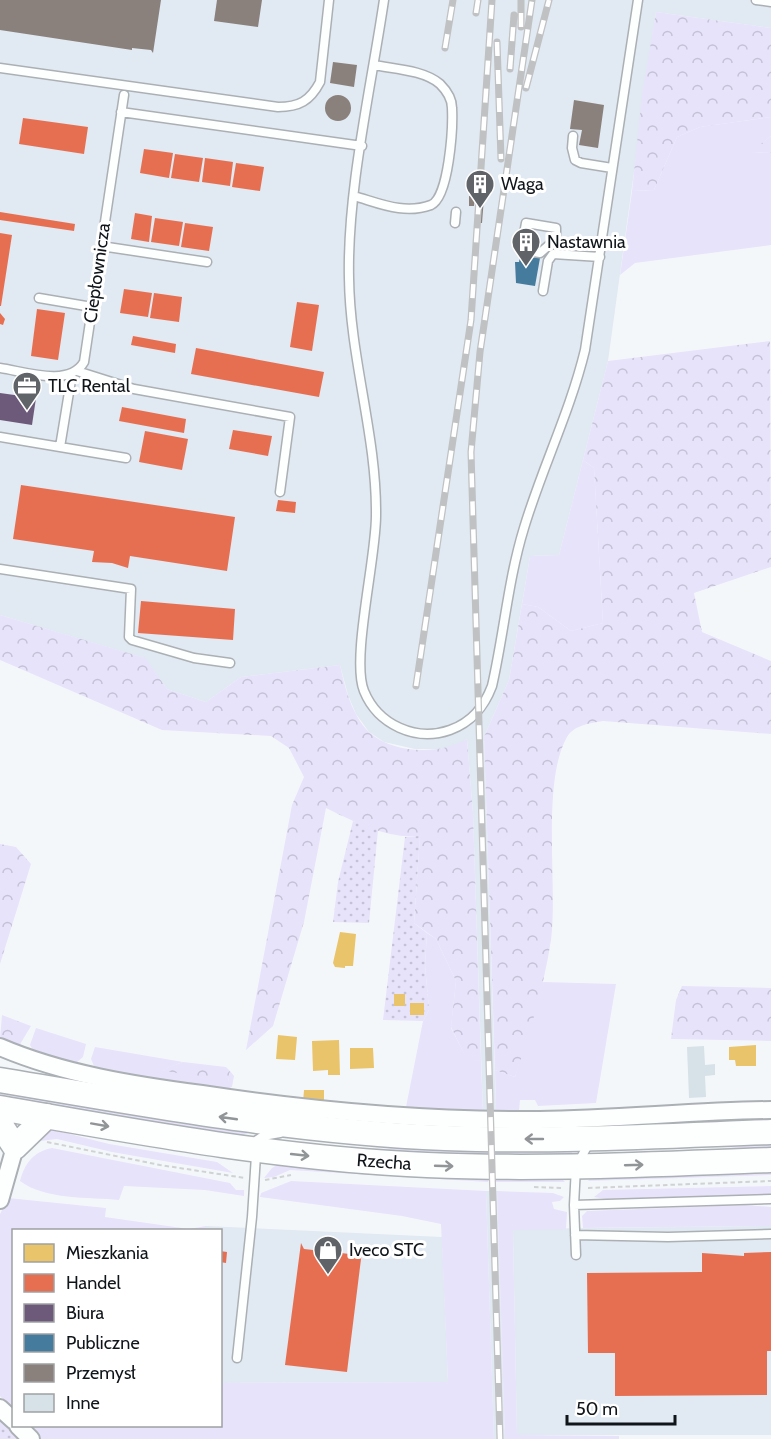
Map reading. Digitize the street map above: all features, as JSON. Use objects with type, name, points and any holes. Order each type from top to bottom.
[{"type":"main road","name":"Rzecha","points":[[0,1080],[213,1116],[307,1128],[445,1138],[592,1138],[771,1132]]},
{"type":"main road","name":"Rzecha","points":[[0,1108],[256,1151],[426,1165],[576,1167],[771,1160]]},
{"type":"main road","points":[[0,1125],[15,1147],[47,1116]]},
{"type":"street","points":[[0,1047],[83,1073],[156,1087],[252,1101],[366,1112],[542,1120],[771,1110]]},
{"type":"street","points":[[0,1200],[15,1147]]},
{"type":"street","points":[[0,1408],[12,1419]]},
{"type":"street","points":[[20,1427],[31,1439]]},
{"type":"lane","points":[[0,68],[278,107],[293,107],[305,102],[320,82],[329,0]]},
{"type":"lane","points":[[384,0],[354,196],[350,251],[350,302],[376,495],[373,566],[359,669],[365,693],[373,707],[386,721],[406,731],[438,734],[453,729],[478,713],[487,700],[496,670],[509,586],[524,529],[580,370],[600,257],[638,0]]},
{"type":"lane","points":[[756,0],[771,2]]},
{"type":"lane","points":[[354,196],[393,209],[430,205],[437,200],[446,182],[452,107],[448,93],[438,83],[421,75],[374,66]]},
{"type":"lane","name":"Ciepłownicza","points":[[60,447],[74,372],[84,362],[124,95]]},
{"type":"lane","points":[[122,112],[362,146]]},
{"type":"lane","points":[[573,136],[572,148],[575,160],[612,168]]},
{"type":"lane","points":[[455,224],[456,212]]},
{"type":"lane","points":[[526,223],[556,228],[556,239],[549,245],[540,253],[521,250],[526,223]]},
{"type":"lane","points":[[549,245],[553,254]]},
{"type":"lane","points":[[101,246],[207,262]]},
{"type":"lane","points":[[553,254],[600,257]]},
{"type":"lane","points":[[543,291],[548,261],[553,254]]},
{"type":"lane","points":[[39,298],[92,307]]},
{"type":"lane","points":[[0,368],[59,377],[74,372],[134,389],[290,417],[280,492]]},
{"type":"lane","points":[[0,438],[126,458]]},
{"type":"lane","points":[[0,569],[131,589],[129,637],[132,640],[194,658],[230,663]]},
{"type":"lane","points":[[237,1358],[252,1217],[257,1140],[263,1136],[307,1128]]},
{"type":"lane","points":[[576,1255],[574,1205],[576,1167],[592,1138]]},
{"type":"lane","points":[[574,1205],[771,1199]]},
{"type":"lane","points":[[575,1235],[668,1237],[771,1234]]},
{"type":"shaded area","points":[[0,0],[771,0],[771,28],[656,12],[608,361],[559,555],[530,556],[509,680],[484,737],[496,1113],[483,1113],[473,813],[467,739],[456,746],[439,749],[415,749],[384,742],[369,732],[356,714],[340,665],[241,677],[206,702],[167,689],[144,658],[0,615]]},
{"type":"shaded area","points":[[486,1191],[497,1191],[505,1439],[494,1439]]},
{"type":"shaded area","points":[[206,1226],[442,1237],[448,1382],[222,1383],[222,1229],[206,1229]]},
{"type":"shaded area","points":[[771,1226],[771,1435],[517,1435],[513,1229]]},
{"type":"green space","points":[[656,12],[771,28],[771,117],[700,127],[677,137],[654,190],[632,191],[642,96]]},
{"type":"green space","points":[[771,117],[771,136],[752,152],[771,153],[771,245],[635,263],[620,275],[632,191],[654,190],[677,137],[700,127]]},
{"type":"green space","points":[[771,136],[771,153],[751,152]]},
{"type":"green space","points":[[770,341],[771,567],[694,593],[702,632],[771,661],[771,734],[603,721],[583,725],[570,733],[559,757],[552,807],[553,918],[545,975],[515,1077],[495,1070],[484,737],[509,680],[522,604],[538,607],[571,631],[603,623],[594,468],[583,460],[608,361]]},
{"type":"green space","points":[[583,460],[594,468],[603,623],[571,631],[538,607],[522,604],[530,556],[559,555]]},
{"type":"green space","points":[[0,615],[145,658],[167,689],[206,702],[241,677],[340,665],[347,692],[358,718],[370,733],[380,740],[404,748],[431,750],[444,748],[467,739],[473,813],[481,1060],[468,1062],[451,1027],[456,981],[436,939],[414,923],[420,836],[383,832],[326,808],[304,922],[273,1026],[246,1050],[292,805],[304,777],[289,748],[271,736],[162,730],[0,660]]},
{"type":"green space","points":[[353,821],[378,830],[369,923],[333,922],[338,882]]},
{"type":"green space","points":[[420,836],[414,923],[427,933],[425,965],[429,1010],[423,1021],[383,1020],[405,837]]},
{"type":"green space","points":[[0,844],[16,847],[31,864],[0,964]]},
{"type":"green space","points":[[427,933],[436,939],[456,981],[451,1028],[468,1061],[481,1060],[483,1113],[406,1107],[423,1021],[429,1010],[425,965]]},
{"type":"green space","points":[[542,982],[616,984],[596,1103],[538,1106],[535,1100],[520,1100],[519,1111],[496,1113],[495,1070],[515,1077]]},
{"type":"green space","points":[[682,986],[771,988],[771,1041],[671,1039],[676,1000]]},
{"type":"green space","points":[[2,1015],[31,1026],[19,1046],[0,1039]]},
{"type":"green space","points":[[36,1028],[86,1044],[83,1057],[76,1063],[33,1050],[30,1045]]},
{"type":"green space","points":[[95,1047],[183,1062],[162,1070],[228,1082],[230,1071],[234,1076],[232,1087],[222,1091],[106,1072],[94,1066],[91,1059]]},
{"type":"green space","points":[[183,1062],[226,1067],[230,1071],[228,1083],[161,1070]]},
{"type":"green space","points":[[0,1088],[255,1130],[239,1137],[0,1100]]},
{"type":"green space","points":[[50,1129],[109,1144],[217,1162],[233,1173],[112,1152],[57,1139],[31,1142]]},
{"type":"green space","points":[[273,1140],[365,1149],[488,1147],[489,1159],[429,1157]]},
{"type":"green space","points":[[771,1143],[771,1153],[602,1154],[718,1149]]},
{"type":"green space","points":[[493,1147],[575,1149],[569,1156],[493,1159]]},
{"type":"green space","points":[[52,1148],[230,1183],[236,1190],[244,1190],[244,1196],[205,1190],[124,1186],[119,1200],[81,1198],[42,1192],[20,1181],[31,1159],[40,1152]]},
{"type":"green space","points":[[281,1163],[489,1176],[488,1182],[290,1170],[274,1177],[264,1178],[272,1168]]},
{"type":"green space","points":[[771,1169],[771,1175],[588,1181],[593,1175]]},
{"type":"green space","points":[[495,1175],[560,1177],[565,1182],[495,1182]]},
{"type":"green space","points":[[291,1181],[486,1191],[494,1439],[41,1439],[29,1427],[222,1427],[222,1383],[448,1382],[441,1224],[402,1216],[260,1197],[261,1193]]},
{"type":"green space","points":[[771,1186],[771,1195],[606,1199],[594,1197],[603,1190]]},
{"type":"green space","points":[[497,1191],[553,1193],[564,1197],[560,1201],[552,1202],[554,1209],[567,1212],[566,1229],[513,1230],[517,1435],[619,1436],[619,1439],[505,1439]]},
{"type":"green space","points":[[8,1198],[106,1208],[105,1217],[189,1229],[12,1229],[12,1409],[0,1396],[0,1214]]},
{"type":"green space","points":[[746,1205],[771,1207],[771,1226],[583,1228],[582,1216],[587,1211]]},
{"type":"green space","points":[[206,1226],[206,1229],[189,1229]]},
{"type":"green space","points":[[0,1415],[25,1439],[0,1439]]},
{"type":"building: Mieszkania","points":[[340,932],[356,934],[353,966],[335,967],[333,963]]},
{"type":"building: Mieszkania","points":[[394,994],[405,994],[405,1006],[394,1006]]},
{"type":"building: Mieszkania","points":[[410,1003],[424,1003],[424,1015],[410,1015]]},
{"type":"building: Mieszkania","points":[[278,1035],[297,1037],[295,1060],[276,1059]]},
{"type":"building: Mieszkania","points":[[339,1040],[340,1075],[328,1075],[328,1070],[313,1071],[312,1041]]},
{"type":"building: Mieszkania","points":[[756,1045],[756,1066],[736,1066],[735,1060],[729,1060],[729,1047]]},
{"type":"building: Mieszkania","points":[[350,1048],[373,1048],[374,1068],[350,1069]]},
{"type":"building: Mieszkania","points":[[304,1090],[324,1090],[324,1102],[303,1102]]},
{"type":"building: Handel","points":[[23,118],[88,127],[84,154],[19,144]]},
{"type":"building: Handel","points":[[144,149],[173,153],[169,178],[140,173]]},
{"type":"building: Handel","points":[[175,154],[203,158],[199,182],[171,178]]},
{"type":"building: Handel","points":[[205,158],[233,162],[230,186],[202,182]]},
{"type":"building: Handel","points":[[236,163],[264,167],[260,191],[232,187]]},
{"type":"building: Handel","points":[[0,212],[75,224],[74,231],[0,220]]},
{"type":"building: Handel","points":[[135,213],[152,216],[149,242],[131,239]]},
{"type":"building: Handel","points":[[155,218],[183,222],[179,246],[151,242]]},
{"type":"building: Handel","points":[[185,223],[213,227],[209,251],[181,247]]},
{"type":"building: Handel","points":[[0,233],[12,235],[1,306],[0,306]]},
{"type":"building: Handel","points":[[124,289],[152,293],[148,317],[120,313]]},
{"type":"building: Handel","points":[[154,293],[182,297],[179,322],[150,318]]},
{"type":"building: Handel","points":[[297,302],[319,305],[312,351],[290,347]]},
{"type":"building: Handel","points":[[37,309],[65,313],[58,360],[31,356]]},
{"type":"building: Handel","points":[[0,313],[5,319],[3,325],[0,324]]},
{"type":"building: Handel","points":[[133,336],[176,344],[175,353],[131,345]]},
{"type":"building: Handel","points":[[196,348],[324,372],[319,397],[191,374]]},
{"type":"building: Handel","points":[[122,407],[186,419],[184,433],[119,421]]},
{"type":"building: Handel","points":[[233,430],[272,436],[268,456],[229,449]]},
{"type":"building: Handel","points":[[145,431],[188,439],[182,470],[139,462]]},
{"type":"building: Handel","points":[[21,485],[235,517],[227,571],[130,556],[128,568],[112,563],[92,562],[94,551],[13,539]]},
{"type":"building: Handel","points":[[278,500],[296,502],[295,513],[276,511]]},
{"type":"building: Handel","points":[[141,601],[235,609],[233,640],[138,633]]},
{"type":"building: Handel","points":[[301,1243],[304,1249],[359,1255],[362,1251],[347,1372],[285,1365]]},
{"type":"building: Handel","points":[[222,1251],[227,1252],[226,1263],[222,1262]]},
{"type":"building: Handel","points":[[771,1252],[771,1351],[767,1351],[767,1395],[615,1396],[615,1353],[588,1353],[587,1273],[702,1272],[702,1253],[744,1256],[744,1253]]},
{"type":"building: Biura","points":[[0,393],[36,398],[32,425],[0,420]]},
{"type":"building: Publiczne","name":"Nastawnia","points":[[520,256],[540,258],[535,286],[516,283],[515,262],[519,262]]},
{"type":"building: Przemysł","points":[[0,0],[161,0],[153,53],[151,50],[132,48],[132,50],[0,30]]},
{"type":"building: Przemysł","points":[[217,0],[262,0],[258,27],[214,21]]},
{"type":"building: Przemysł","points":[[333,62],[357,65],[354,87],[330,83]]},
{"type":"building: Przemysł","points":[[338,95],[347,99],[351,108],[347,117],[338,121],[329,117],[325,108],[329,99]]},
{"type":"building: Przemysł","points":[[574,100],[604,105],[598,148],[579,145],[582,130],[570,129]]},
{"type":"building: Przemysł","name":"Waga","points":[[478,184],[485,185],[482,223],[476,223]]},
{"type":"building: Przemysł","points":[[469,196],[475,197],[474,206],[469,206]]},
{"type":"building: Inne","points":[[704,1046],[705,1065],[715,1064],[715,1075],[705,1076],[706,1097],[689,1098],[687,1047]]},
{"type":"railway","points":[[445,48],[453,0]]},
{"type":"railway","points":[[476,13],[478,0]]},
{"type":"railway","points":[[416,686],[471,320],[492,0]]},
{"type":"railway","points":[[521,0],[521,27]]},
{"type":"railway","points":[[500,1439],[471,452],[480,352],[532,0]]},
{"type":"railway","points":[[526,88],[549,0]]},
{"type":"railway","points":[[510,69],[514,15]]},
{"type":"railway","points":[[497,42],[501,159]]},
{"type":"place","name":"Waga","points":[[480,210]]},
{"type":"place","name":"Nastawnia","points":[[526,268]]},
{"type":"place","name":"TLC Rental","points":[[27,412]]},
{"type":"place","name":"Iveco STC","points":[[328,1276]]}]
